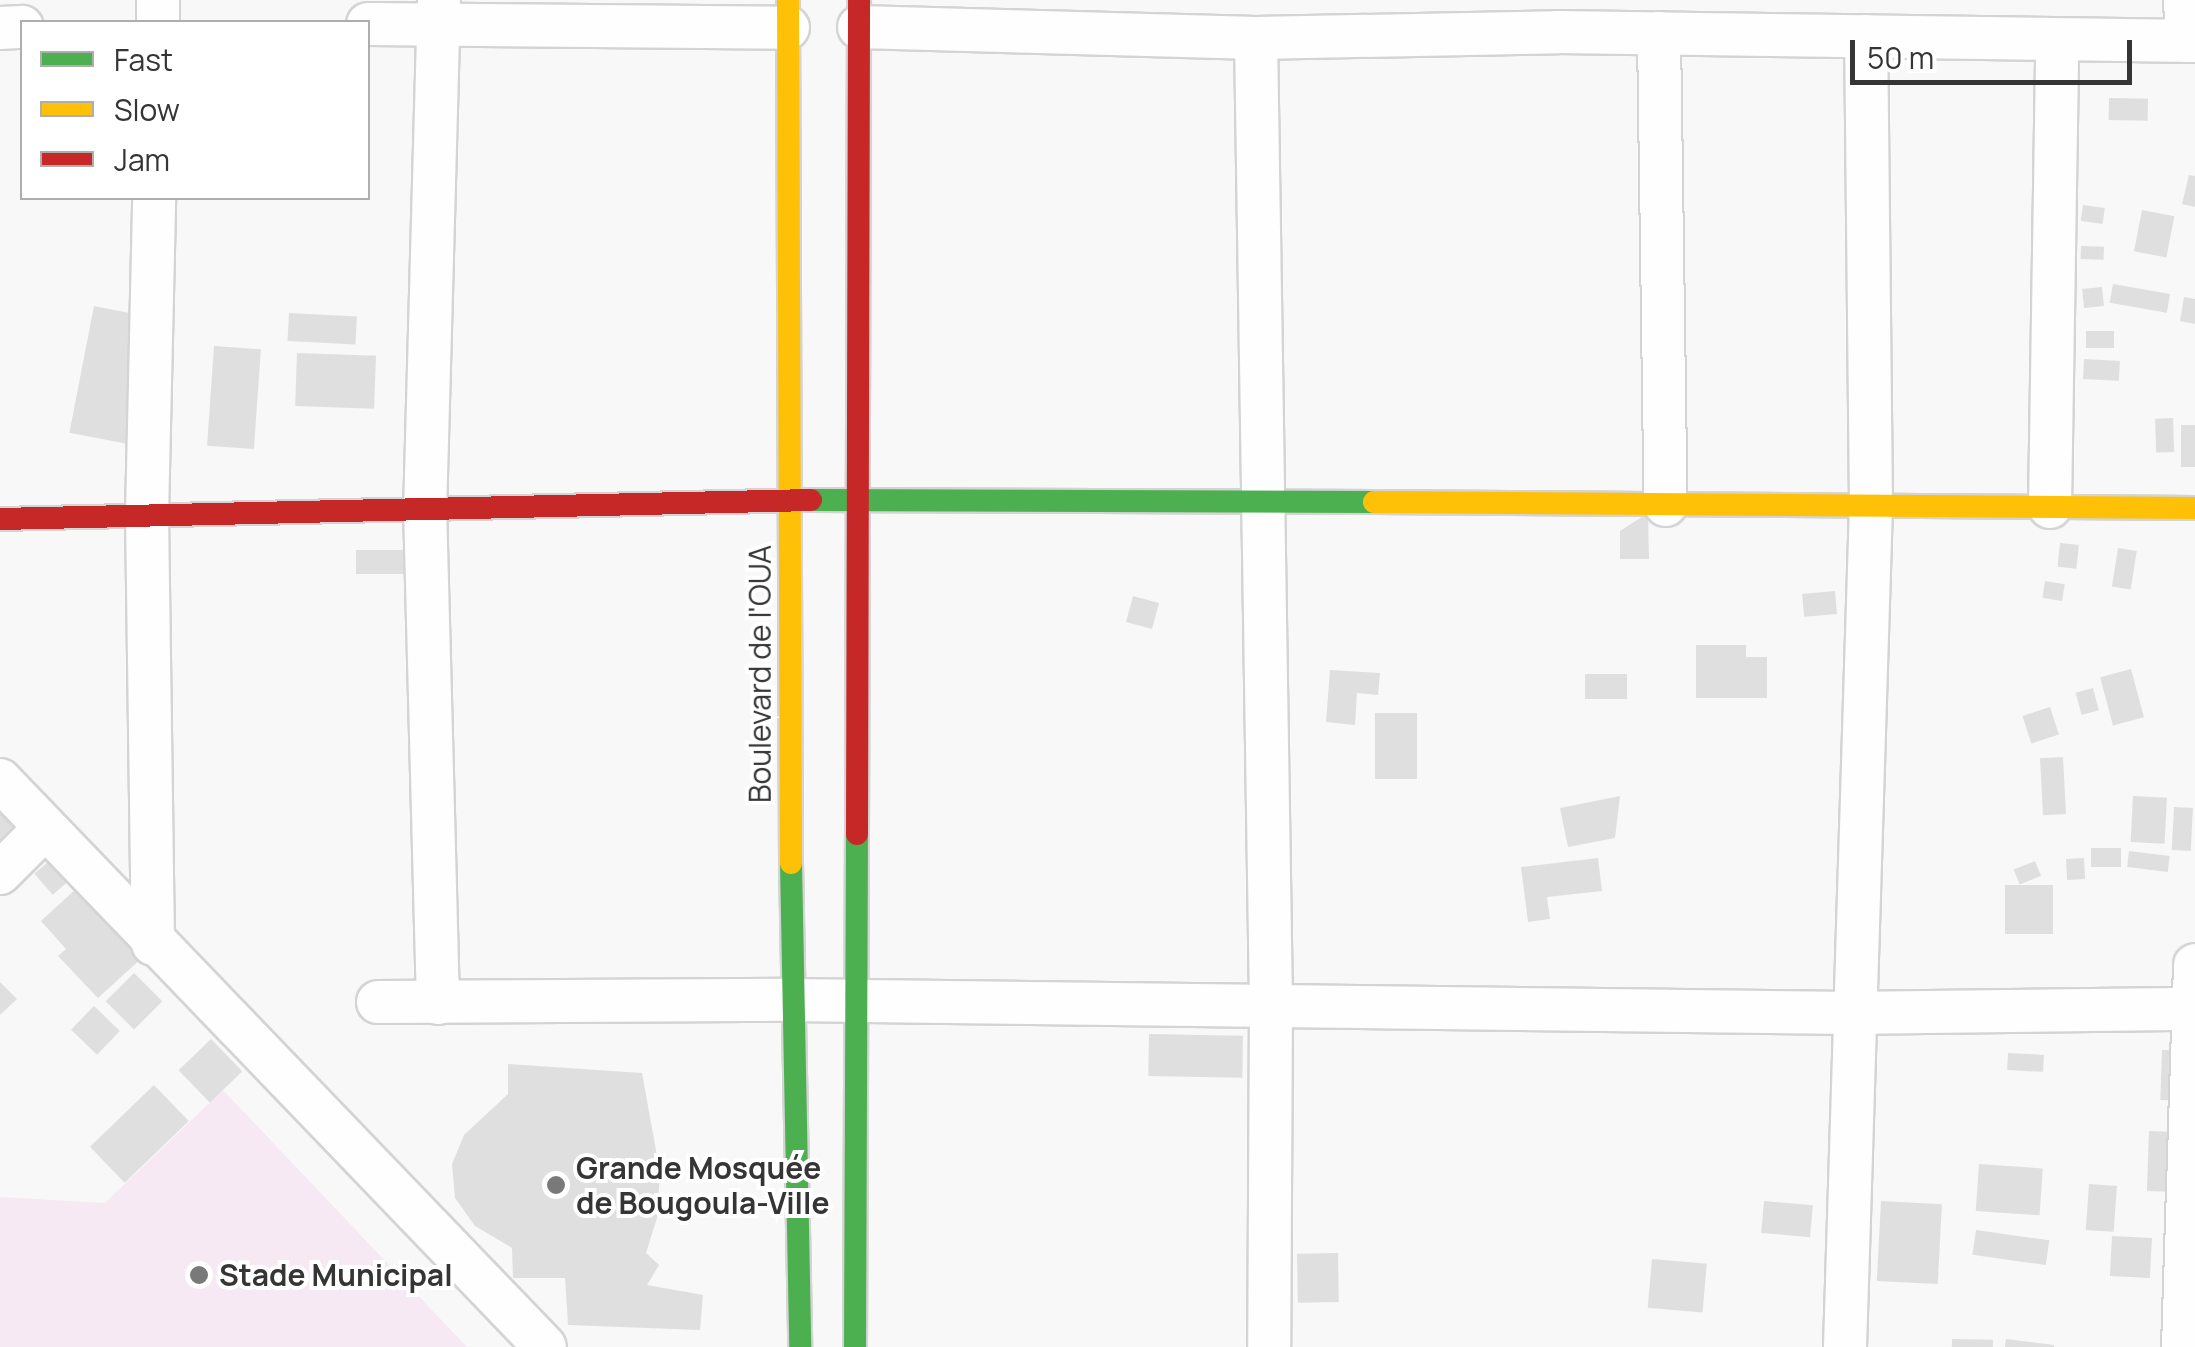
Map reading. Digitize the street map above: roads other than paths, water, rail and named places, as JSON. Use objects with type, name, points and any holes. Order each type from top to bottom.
[{"type":"main road","name":"Boulevard de l'OUA","points":[[788,14],[792,1000],[800,1347]]},
{"type":"main road","points":[[856,1347],[859,14]]},
{"type":"main road","points":[[0,519],[425,513],[857,500],[2195,508]]},
{"type":"street","points":[[438,1003],[425,513],[439,12]]},
{"type":"street","points":[[370,24],[439,12],[788,14]]},
{"type":"street","points":[[859,14],[1256,38],[1334,19],[1558,16],[1659,33],[1866,36],[1962,19],[2057,42],[2189,27]]},
{"type":"street","points":[[1659,33],[1666,506]]},
{"type":"street","points":[[1845,1347],[1852,1013],[1871,504],[1866,36]]},
{"type":"street","points":[[1256,38],[1271,1007],[1269,1347]]},
{"type":"street","points":[[2050,506],[2057,42]]},
{"type":"street","points":[[153,944],[147,515],[154,200]]},
{"type":"street","points":[[0,780],[153,944],[545,1347]]},
{"type":"street","points":[[0,873],[44,828]]},
{"type":"street","points":[[2183,1347],[2195,965]]},
{"type":"street","points":[[378,1002],[792,1000],[859,1004],[1852,1013],[2194,1009]]},
{"type":"place","name":"Grande Mosquée de Bougoula-Ville","points":[[556,1185]]},
{"type":"place","name":"Stade Municipal","points":[[199,1275]]}]
